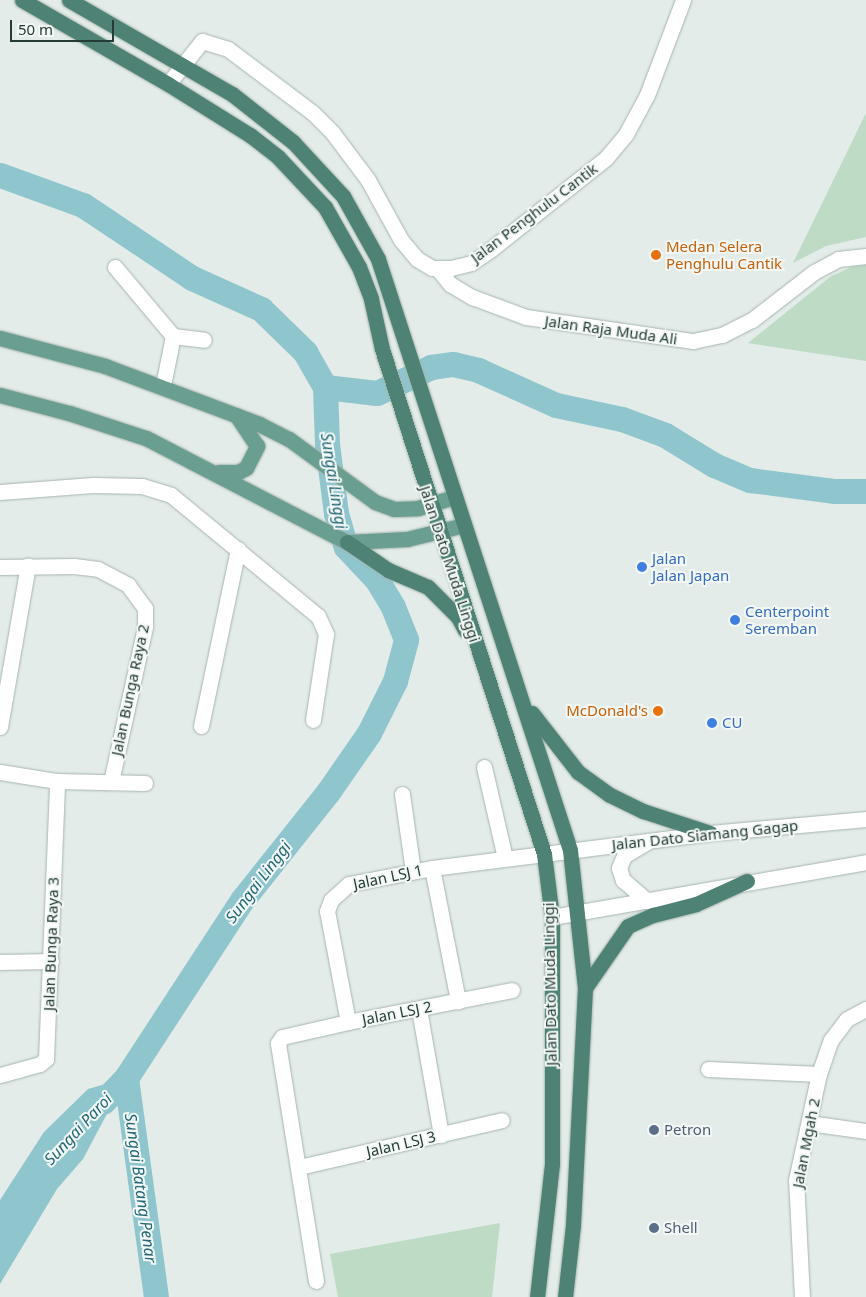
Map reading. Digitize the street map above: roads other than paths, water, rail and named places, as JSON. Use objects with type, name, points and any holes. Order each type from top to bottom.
[{"type":"highway","name":"Jalan Dato Muda Linggi","points":[[22,0],[168,84],[250,135],[278,157],[325,207],[359,266],[371,299],[382,349],[544,854],[552,917],[552,1164],[537,1297]]},
{"type":"highway","name":"Jalan Dato Muda Linggi","points":[[69,0],[232,94],[274,126],[320,168],[343,196],[378,259],[464,526],[524,702],[570,850],[585,988],[573,1225],[565,1297]]},
{"type":"highway","points":[[347,542],[388,570],[428,587],[458,617],[478,653]]},
{"type":"highway","points":[[524,702],[578,772],[610,795],[643,811],[710,833]]},
{"type":"highway","points":[[585,988],[628,926],[653,914],[696,904],[747,881]]},
{"type":"main road","points":[[0,338],[35,345],[163,385],[235,414],[289,439],[354,484],[375,502],[394,509],[432,505],[455,497]]},
{"type":"main road","points":[[0,395],[69,412],[146,438],[217,472],[347,542],[407,539],[464,526]]},
{"type":"main road","points":[[217,472],[238,472],[246,468],[257,446],[235,414]]},
{"type":"street","name":"Jalan Penghulu Cantik","points":[[437,268],[471,263],[606,158],[626,134],[641,108],[683,0]]},
{"type":"street","points":[[168,84],[202,41],[221,45],[313,113],[352,156],[401,240],[416,259],[437,268]]},
{"type":"street","name":"Jalan Raja Muda Ali","points":[[437,268],[450,284],[472,297],[526,317],[692,341],[722,335],[752,320],[814,272],[838,259],[866,256]]},
{"type":"street","points":[[116,267],[173,336],[204,340]]},
{"type":"street","points":[[163,385],[173,336]]},
{"type":"street","points":[[0,492],[93,485],[142,486],[171,495],[318,616],[326,634],[313,720]]},
{"type":"street","points":[[201,726],[238,549]]},
{"type":"street","points":[[0,727],[28,565]]},
{"type":"street","name":"Jalan Bunga Raya 2","points":[[0,568],[28,565],[98,569],[128,585],[145,608],[145,626],[110,782]]},
{"type":"street","points":[[484,767],[505,858]]},
{"type":"street","points":[[0,772],[57,781],[145,784]]},
{"type":"street","name":"Jalan Bunga Raya 3","points":[[0,1075],[40,1064],[46,1059],[57,781]]},
{"type":"street","points":[[402,794],[414,871]]},
{"type":"street","name":"Jalan Dato Siamang Gagap","points":[[544,854],[710,833],[866,819]]},
{"type":"street","points":[[647,900],[623,880],[619,868],[624,856],[651,840]]},
{"type":"street","name":"Jalan LSJ 1","points":[[348,1022],[327,911],[331,900],[349,884],[432,868],[544,854]]},
{"type":"street","points":[[552,917],[578,914],[747,881],[866,862]]},
{"type":"street","points":[[432,868],[458,1001]]},
{"type":"street","points":[[0,962],[51,961]]},
{"type":"street","name":"Jalan LSJ 2","points":[[299,1167],[278,1052],[282,1037],[512,990]]},
{"type":"street","name":"Jalan Mgah 2","points":[[802,1297],[796,1180],[819,1074],[831,1040],[847,1019],[866,1008]]},
{"type":"street","points":[[420,1009],[441,1135]]},
{"type":"street","points":[[708,1069],[819,1074]]},
{"type":"street","name":"Jalan LSJ 3","points":[[299,1167],[502,1120]]},
{"type":"street","points":[[808,1124],[866,1131]]},
{"type":"street","points":[[299,1167],[316,1281]]},
{"type":"water","name":"Sungai Paroi","points":[[126,1078],[83,1159],[57,1189],[0,1284],[0,1200],[44,1132],[88,1089]]},
{"type":"waterway","name":"Sungai Linggi","points":[[0,175],[83,205],[192,278],[261,309],[305,352],[325,387],[327,444],[336,513],[346,547],[377,580],[393,607],[406,640],[395,681],[369,733],[328,792],[242,900],[126,1078],[103,1102]]},
{"type":"waterway","points":[[325,387],[377,393],[431,367],[453,364],[478,370],[556,405],[622,419],[665,435],[714,465],[750,480],[835,491],[866,491]]},
{"type":"waterway","name":"Sungai Batang Penar","points":[[126,1078],[156,1297]]},
{"type":"place","name":"Medan Selera Penghulu Cantik","points":[[656,255]]},
{"type":"place","name":"Jalan Jalan Japan","points":[[642,567]]},
{"type":"place","name":"Centerpoint Seremban","points":[[735,620]]},
{"type":"place","name":"McDonald's","points":[[658,711]]},
{"type":"place","name":"CU","points":[[712,723]]},
{"type":"place","name":"Petron","points":[[654,1130]]},
{"type":"place","name":"Shell","points":[[654,1228]]}]
